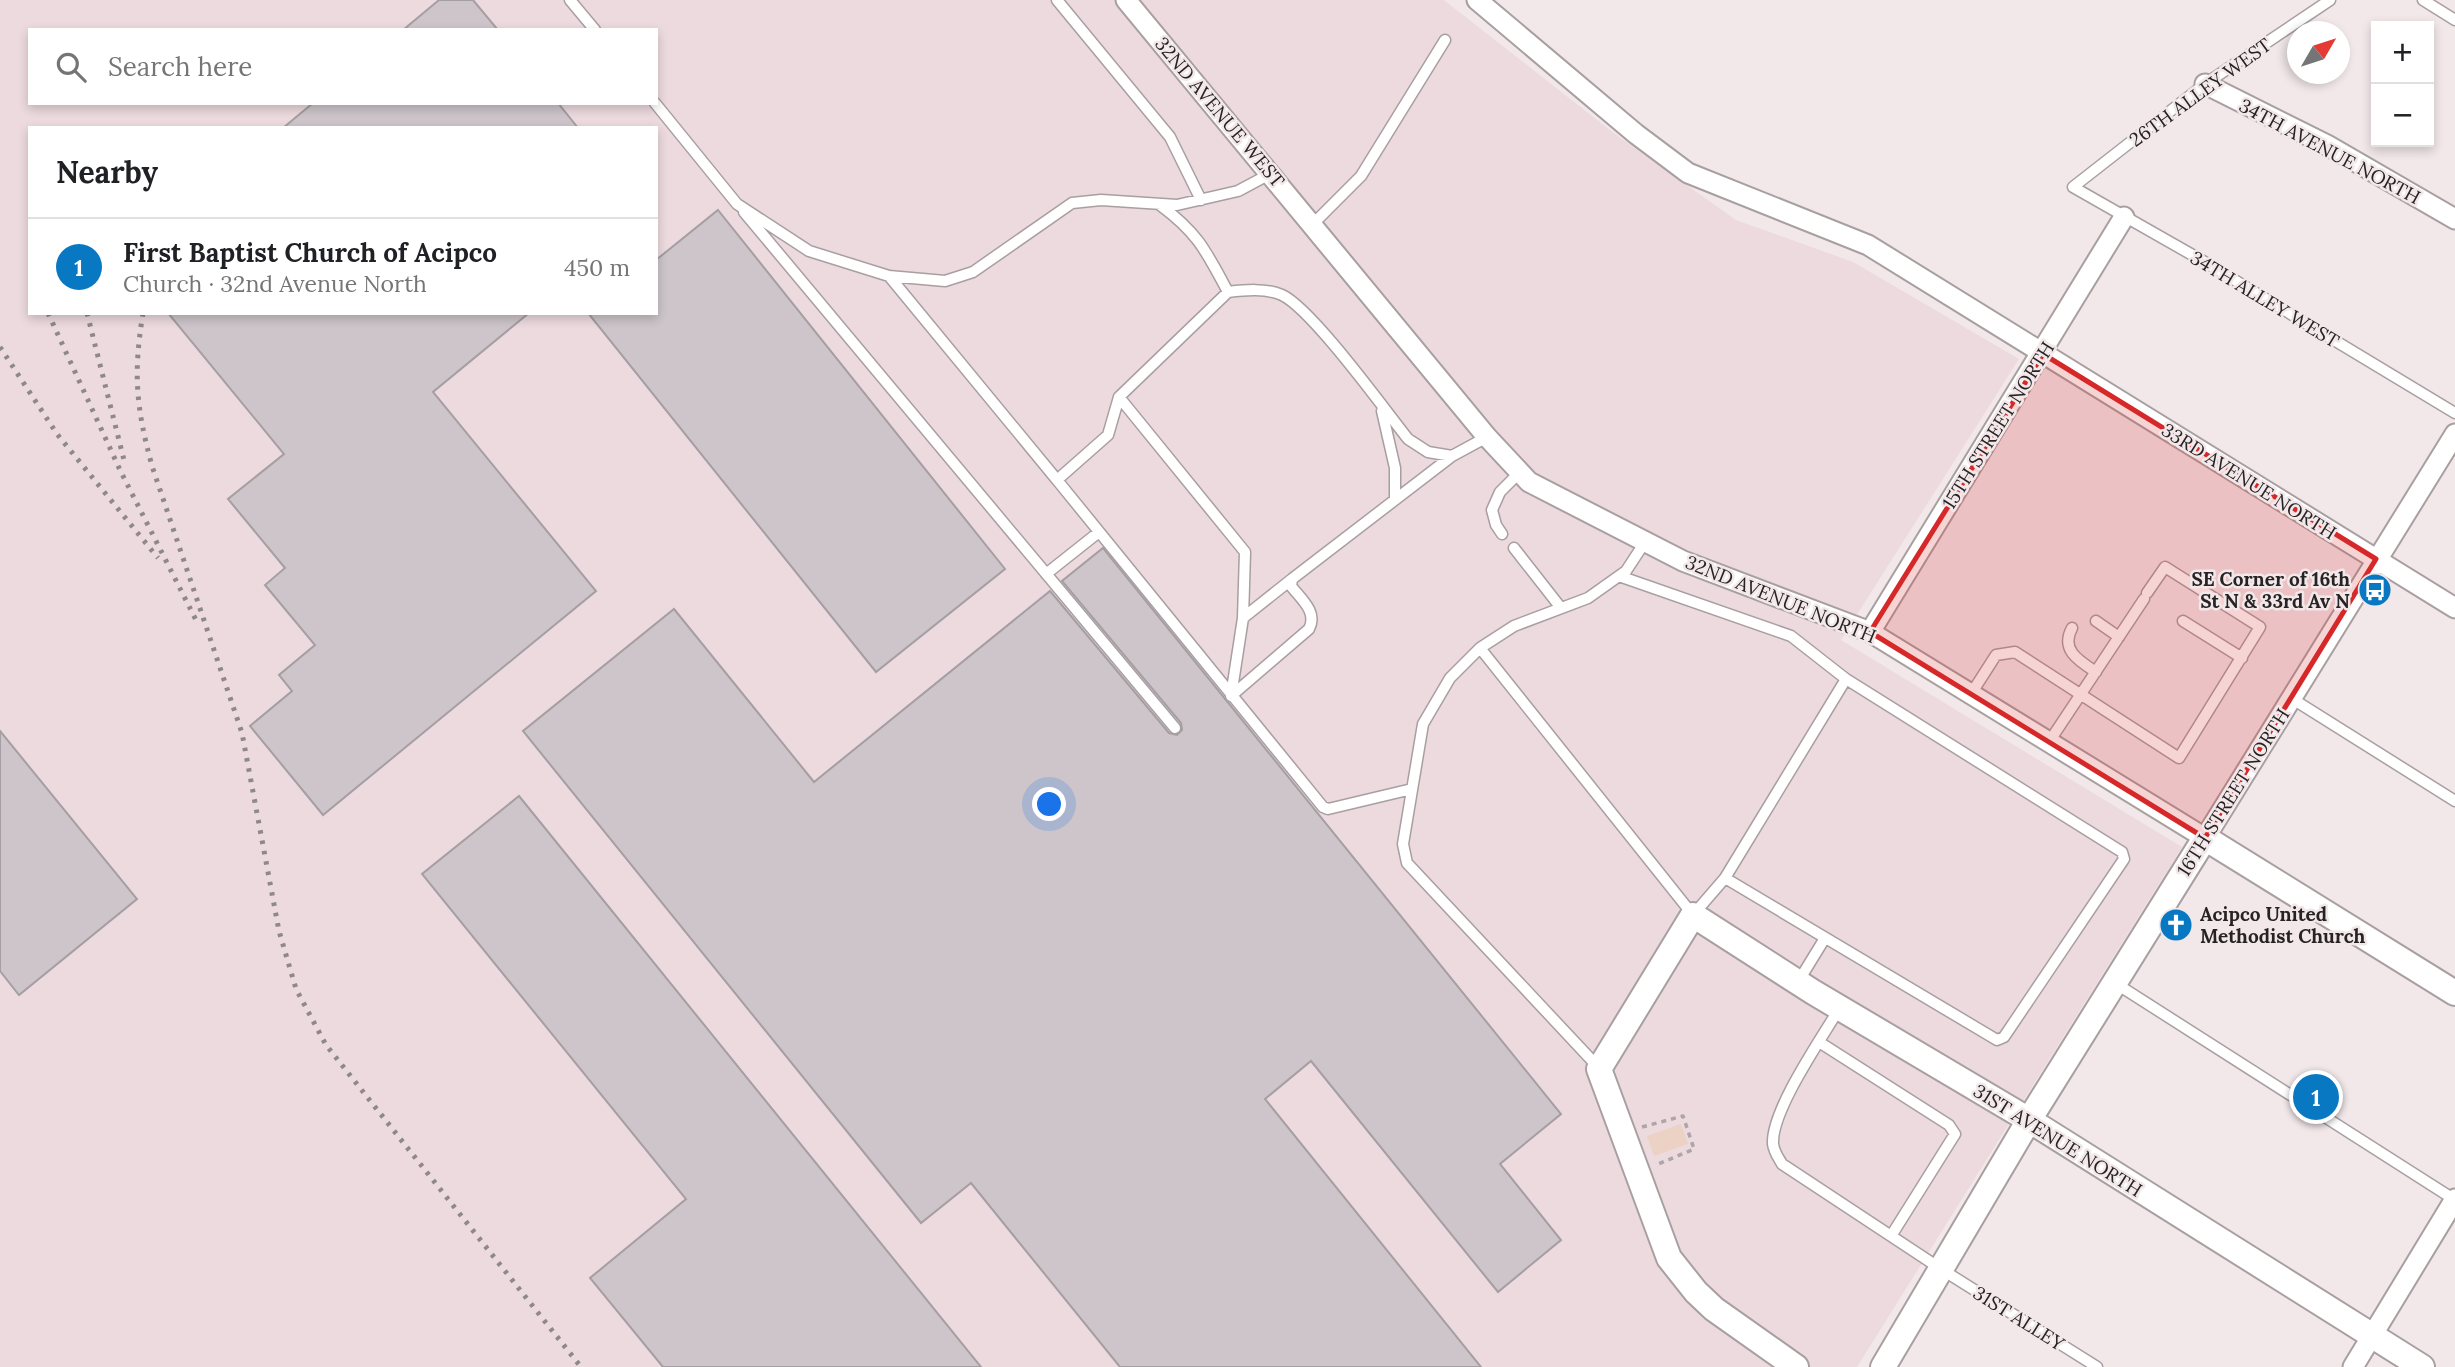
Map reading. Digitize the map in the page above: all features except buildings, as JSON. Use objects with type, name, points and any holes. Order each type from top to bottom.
[{"type":"street","name":"32ND AVENUE WEST","points":[[1126,0],[1313,225]]},
{"type":"street","name":"33RD AVENUE NORTH","points":[[1477,0],[1636,134],[1688,173],[1868,245],[2455,608]]},
{"type":"street","name":"34TH AVENUE NORTH","points":[[2205,84],[2327,145],[2455,219]]},
{"type":"street","name":"15TH STREET NORTH","points":[[1870,632],[2043,354],[2124,217]]},
{"type":"street","name":"32ND AVENUE NORTH","points":[[1313,225],[1487,437],[1529,482],[1683,561],[1870,632],[2455,993]]},
{"type":"street","name":"16TH STREET NORTH","points":[[1883,1367],[2029,1120],[2455,434]]},
{"type":"street","name":"31ST AVENUE NORTH","points":[[1693,915],[1839,1009],[2029,1120],[2422,1367]]},
{"type":"street","points":[[1693,915],[1599,1069],[1670,1258],[1696,1292],[1714,1309],[1796,1367]]},
{"type":"street","points":[[2353,1367],[2455,1200]]},
{"type":"lane","points":[[570,0],[593,28]]},
{"type":"lane","points":[[1057,0],[1170,137],[1201,200]]},
{"type":"lane","name":"26TH ALLEY WEST","points":[[2073,187],[2205,84],[2330,0]]},
{"type":"lane","points":[[2423,0],[2455,20]]},
{"type":"lane","points":[[1313,225],[1361,176],[1445,40]]},
{"type":"lane","points":[[657,105],[1175,728]]},
{"type":"lane","points":[[737,204],[809,251],[889,275],[945,281],[973,272],[1072,203],[1101,200],[1177,205],[1238,191],[1271,174]]},
{"type":"lane","name":"34TH ALLEY WEST","points":[[2073,187],[2203,261],[2455,413]]},
{"type":"lane","points":[[1159,204],[1187,225],[1205,248],[1228,292]]},
{"type":"lane","points":[[889,275],[1325,808],[1412,789]]},
{"type":"lane","points":[[1057,480],[1108,435],[1119,397],[1228,292],[1252,289],[1283,295],[1311,320],[1408,439],[1428,452],[1452,456]]},
{"type":"lane","points":[[1119,397],[1245,552],[1242,618],[1231,696]]},
{"type":"lane","points":[[1380,405],[1395,468],[1395,500]]},
{"type":"lane","points":[[1242,618],[1452,456],[1487,437]]},
{"type":"lane","points":[[1502,534],[1492,510],[1500,492],[1520,472]]},
{"type":"lane","points":[[1046,574],[1098,532]]},
{"type":"lane","points":[[1599,1069],[1407,863],[1403,844],[1423,723],[1450,678],[1480,648],[1514,626],[1588,598],[1626,571],[1645,542]]},
{"type":"lane","points":[[1514,548],[1562,608]]},
{"type":"lane","points":[[1971,694],[1996,654],[2015,652],[2082,694],[2179,758],[2260,626],[2165,567],[2096,673],[2082,694],[2049,742]]},
{"type":"lane","points":[[1619,576],[1791,636],[1846,679],[2122,852],[2124,859],[2000,1040],[1725,878]]},
{"type":"lane","points":[[1231,696],[1309,629],[1313,621],[1312,614],[1292,586],[1292,579]]},
{"type":"lane","points":[[2096,621],[2119,637]]},
{"type":"lane","points":[[2183,621],[2242,657]]},
{"type":"lane","points":[[2072,628],[2067,637],[2069,649],[2096,673]]},
{"type":"lane","points":[[1480,648],[1693,915],[1725,878],[1846,679]]},
{"type":"lane","points":[[2291,698],[2455,801]]},
{"type":"lane","points":[[1798,983],[1825,938]]},
{"type":"lane","points":[[2115,982],[2455,1200]]},
{"type":"lane","name":"31ST ALLEY","points":[[1839,1009],[1800,1074],[1774,1129],[1774,1151],[1782,1164],[1941,1269],[2097,1367]]},
{"type":"lane","points":[[1819,1042],[1949,1125],[1955,1134],[1891,1236]]},
{"type":"path","points":[[1636,1128],[1683,1116],[1694,1149],[1651,1167]]},
{"type":"highlighted area","points":[[2043,354],[2376,559],[2205,838],[1870,632]]},
{"type":"shaded area","points":[[0,0],[1444,0],[1615,134],[1736,220],[1853,262],[2019,359],[1841,640],[2182,847],[1857,1367],[0,1367]]},
{"type":"shaded area","points":[[1681,1124],[1688,1144],[1654,1156],[1647,1136]]},
{"type":"railway","points":[[49,315],[120,470],[197,622]]},
{"type":"railway","points":[[88,315],[125,464]]},
{"type":"railway","points":[[143,315],[137,373],[139,408],[147,445],[242,733],[279,931],[296,989],[326,1045],[581,1367]]},
{"type":"railway","points":[[0,347],[57,434],[158,558]]},
{"type":"place","name":"SE Corner of 16th St N & 33rd Av N","points":[[2375,590]]},
{"type":"place","name":"Acipco United Methodist Church","points":[[2176,925]]},
{"type":"place","name":"First Baptist Church of Acipco","points":[[2316,1097]]}]
